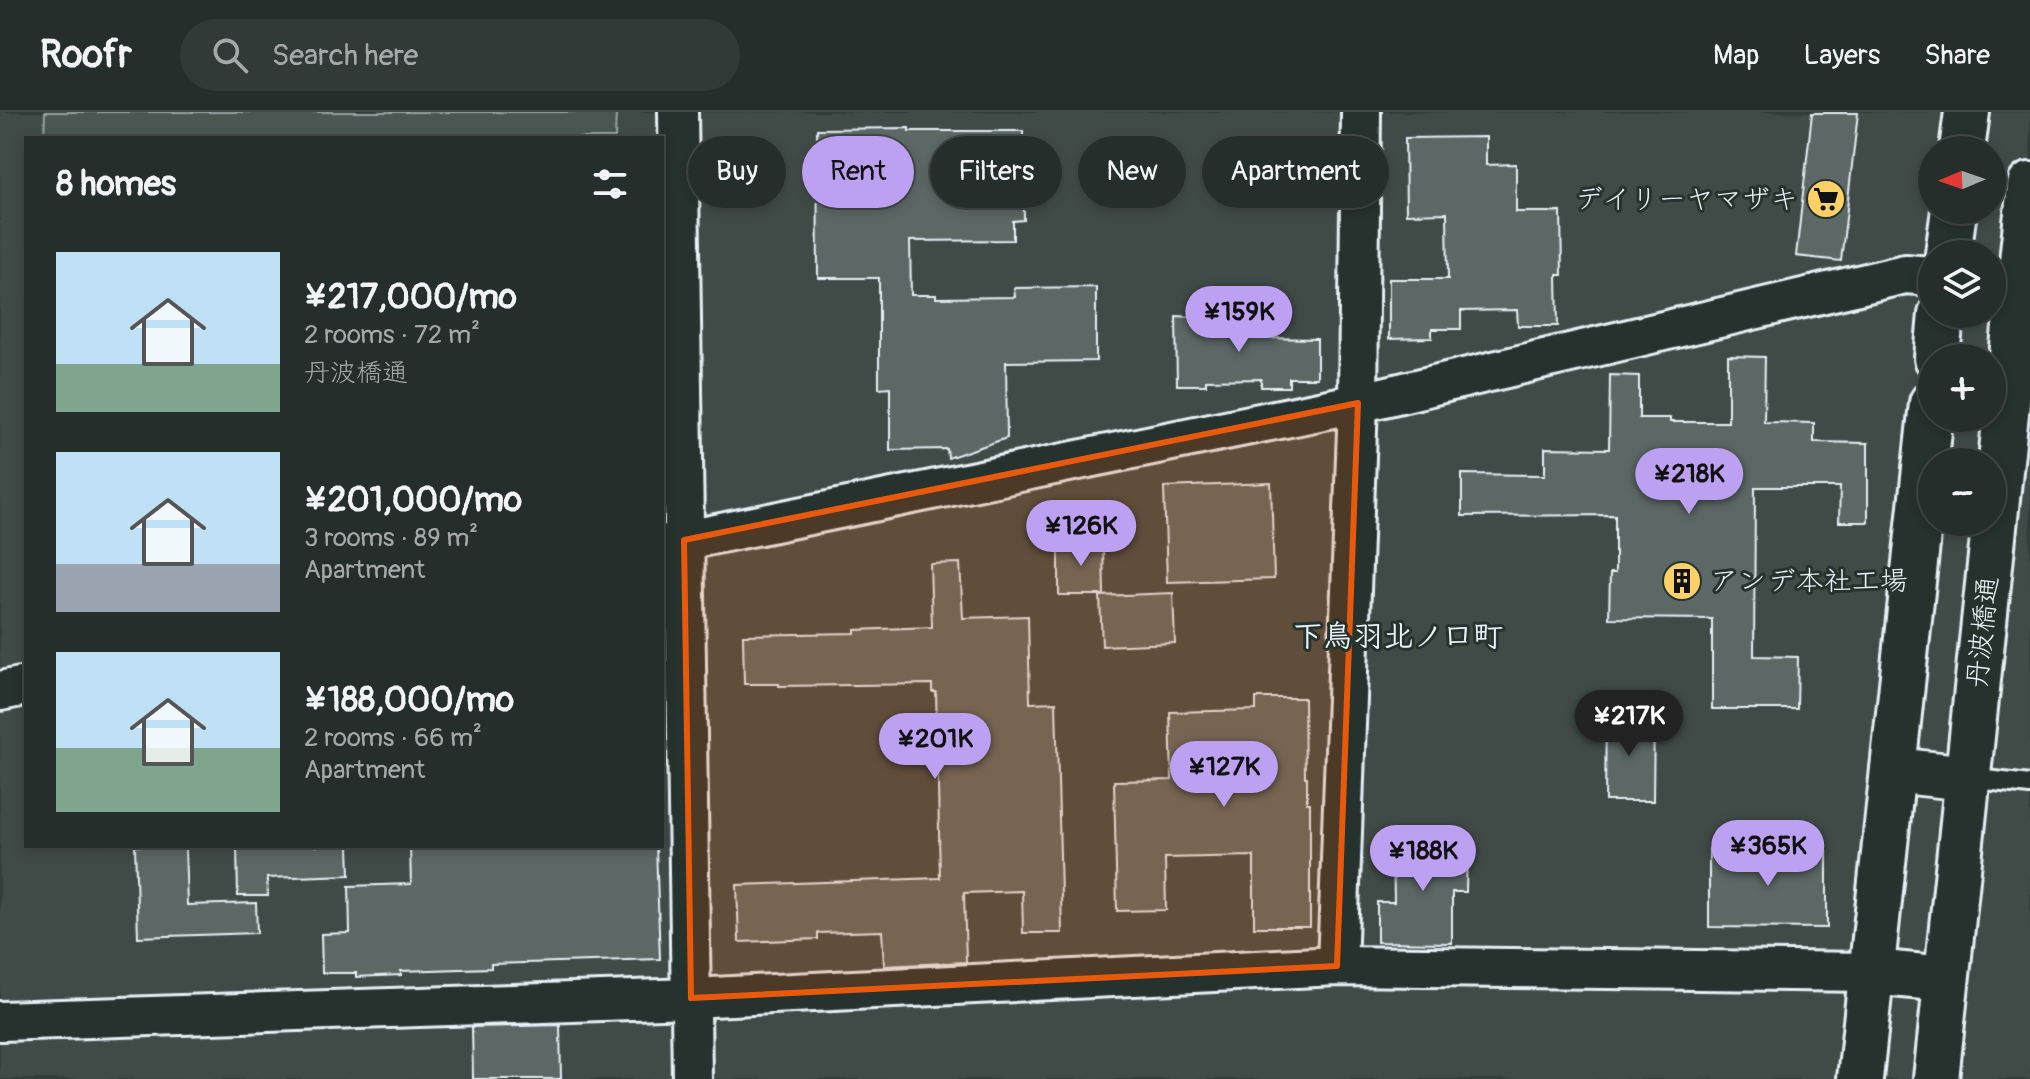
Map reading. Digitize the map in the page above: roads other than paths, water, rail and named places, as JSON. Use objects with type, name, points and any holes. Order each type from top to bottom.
[{"type":"street","points":[[678,112],[673,542],[692,1079]]},
{"type":"street","points":[[1337,966],[1358,403],[1361,112]]},
{"type":"street","points":[[1964,136],[1967,112]]},
{"type":"street","name":"丹波橋通","points":[[1936,1079],[1968,778],[2013,293],[2030,185]]},
{"type":"street","points":[[673,542],[1358,403],[1905,274],[1918,275]]},
{"type":"street","points":[[1860,1079],[1929,432]]},
{"type":"street","points":[[0,691],[24,686]]},
{"type":"street","points":[[1893,770],[1968,778]]},
{"type":"street","points":[[0,1021],[691,998],[1337,966],[1871,972],[1946,979]]},
{"type":"lane","points":[[1968,778],[2030,785]]},
{"type":"place","name":"デイリーヤマザキ","points":[[1826,199]]},
{"type":"place","name":"アンデ本社工場","points":[[1682,581]]},
{"type":"district","name":"下鳥羽北ノ口町","points":[[1398,636]]}]
